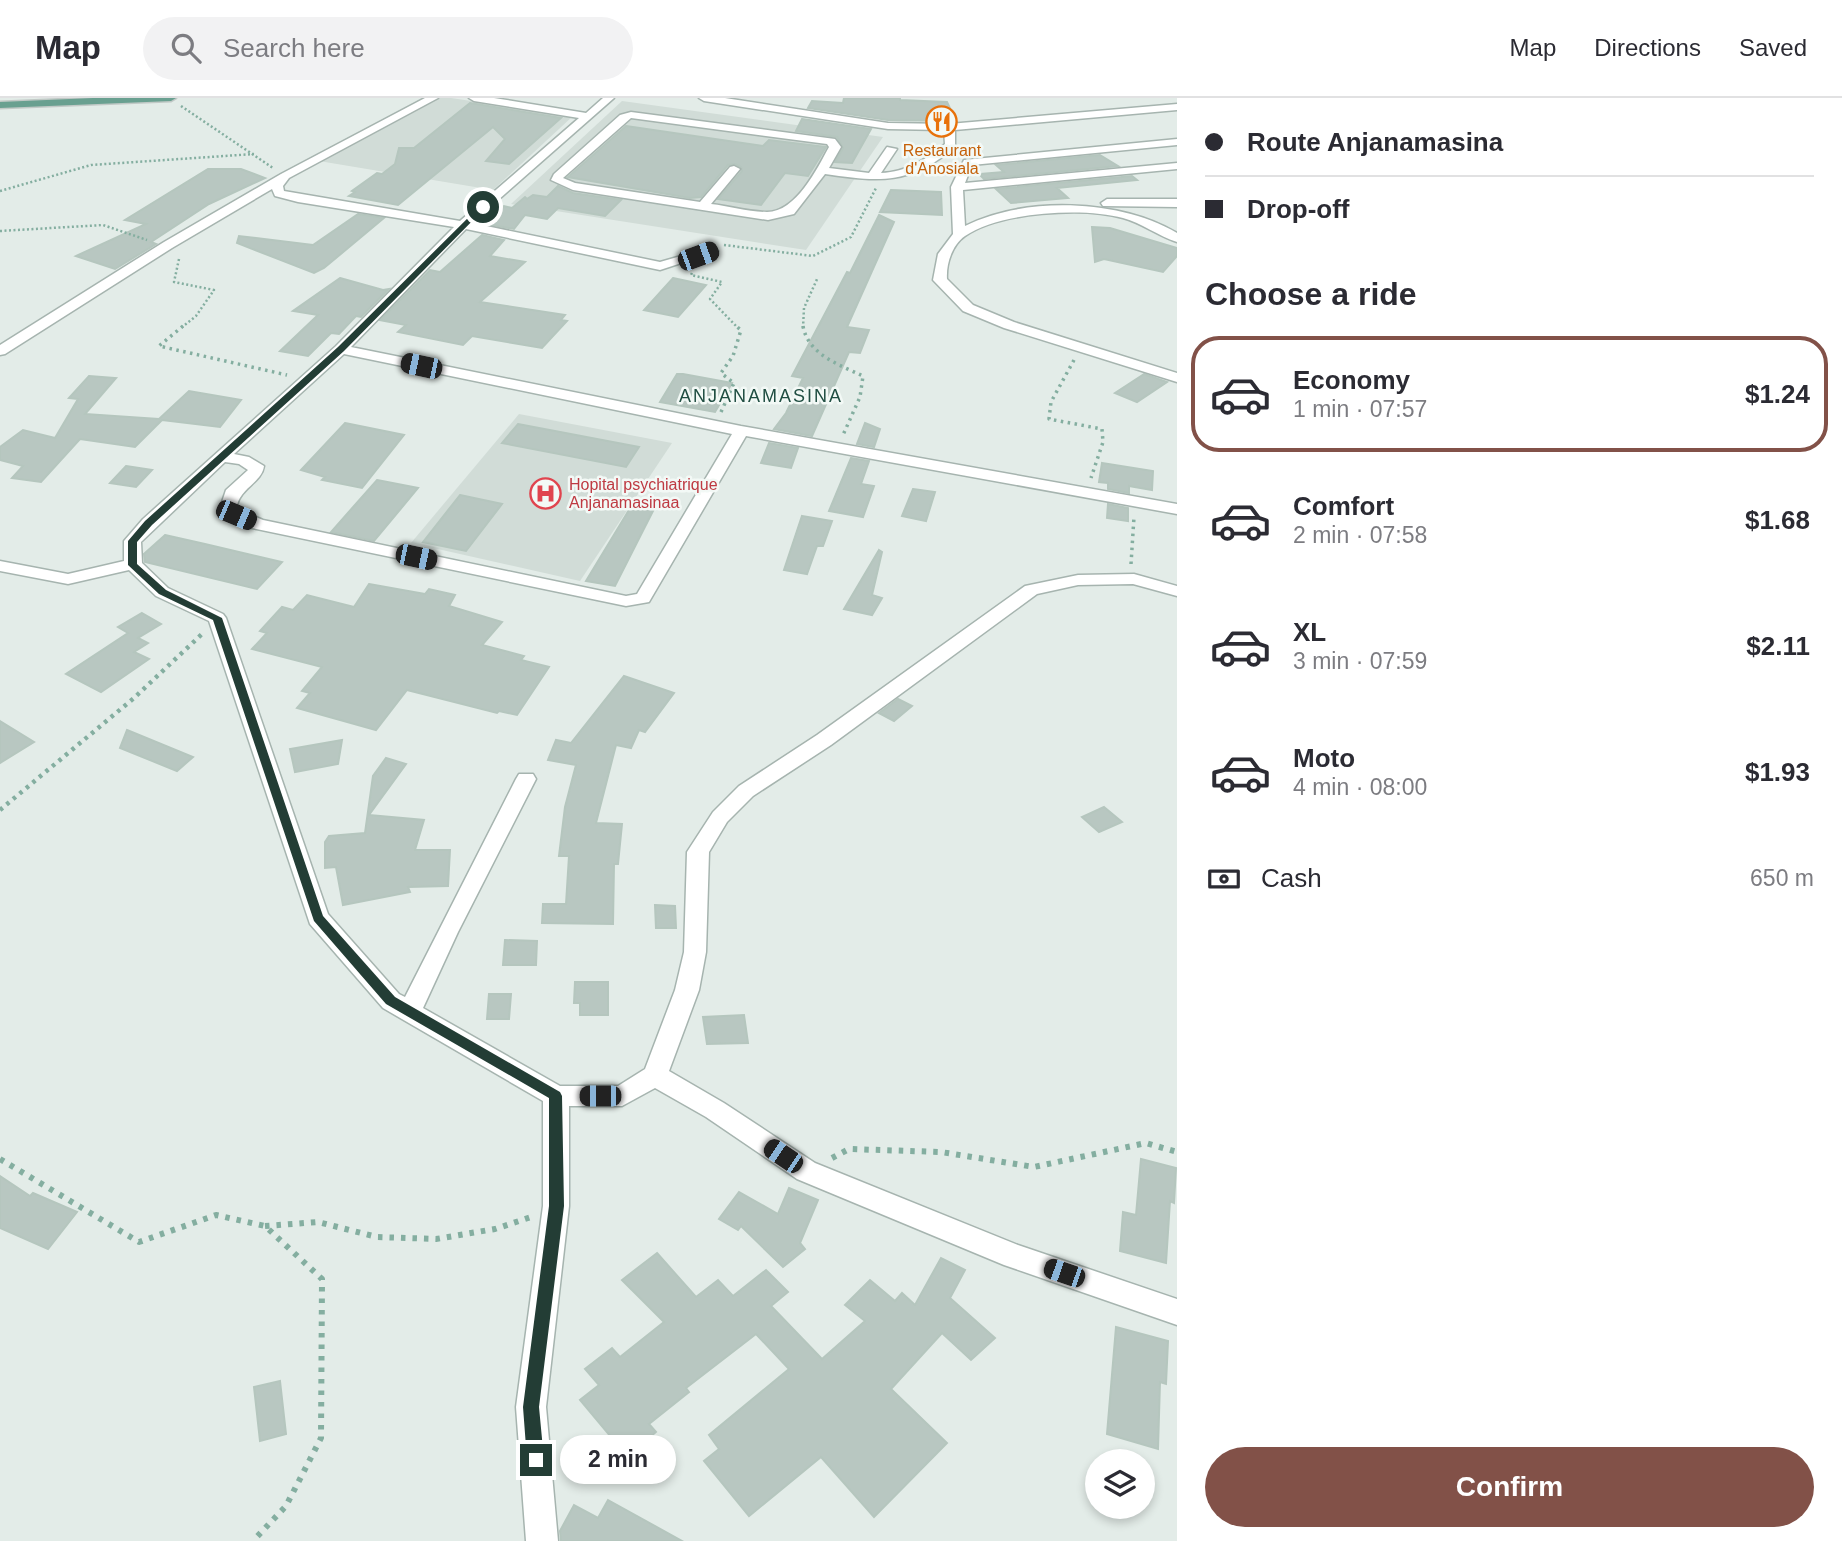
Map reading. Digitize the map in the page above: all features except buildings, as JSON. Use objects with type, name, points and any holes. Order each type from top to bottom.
[{"type":"main road","points":[[0,105],[170,98]]},
{"type":"street","points":[[0,351],[168,245],[285,177],[433,98]]},
{"type":"street","points":[[474,98],[587,116]]},
{"type":"street","points":[[0,566],[68,579],[133,553],[149,523],[341,349],[463,225],[608,98]]},
{"type":"street","points":[[704,98],[888,125],[949,127],[1177,107]]},
{"type":"street","points":[[641,115],[686,121],[831,141],[835,147],[822,170],[790,211],[782,215],[768,216],[573,186],[557,180],[558,176],[624,117],[641,115]]},
{"type":"street","points":[[675,132],[686,121]]},
{"type":"street","points":[[822,170],[877,178],[909,174],[933,161],[951,145],[949,127]]},
{"type":"street","points":[[1177,142],[968,162],[957,187],[958,234],[939,266],[940,280],[968,308],[1049,339],[1177,378]]},
{"type":"street","points":[[1106,148],[1143,179]]},
{"type":"street","points":[[877,178],[891,149]]},
{"type":"street","points":[[1057,153],[1113,203]]},
{"type":"street","points":[[957,187],[1177,166]]},
{"type":"street","points":[[703,206],[734,169]]},
{"type":"street","points":[[285,177],[277,187],[279,193],[463,225],[660,266],[712,251]]},
{"type":"street","points":[[1154,187],[1176,203]]},
{"type":"street","points":[[958,234],[976,226],[1042,210],[1113,203],[1176,203]]},
{"type":"street","points":[[1042,210],[1094,210],[1124,214],[1170,230],[1177,238]]},
{"type":"street","points":[[341,349],[741,431],[1177,509]]},
{"type":"street","points":[[222,457],[243,460],[256,466],[256,471],[232,493],[229,505],[236,515],[258,524],[626,601],[643,598],[741,431]]},
{"type":"street","points":[[133,553],[162,592],[217,618],[318,918],[391,1000],[556,1096],[622,1096],[655,1074],[687,990],[695,952],[698,852],[720,817],[746,791],[824,740],[1031,590],[1078,580],[1135,579],[1177,591]]},
{"type":"street","points":[[410,1013],[446,932],[526,779]]},
{"type":"street","points":[[655,1074],[715,1110],[806,1171],[1014,1256],[1177,1312]]},
{"type":"street","points":[[542,1541],[531,1407],[556,1206],[556,1096]]},
{"type":"path","points":[[170,98],[285,177]]},
{"type":"path","points":[[0,191],[90,165],[254,154]]},
{"type":"path","points":[[715,425],[732,391],[734,383],[721,373],[733,356],[740,330],[710,299],[722,282],[691,275],[712,251],[727,243],[809,257],[830,249],[851,237],[877,178]]},
{"type":"path","points":[[0,230],[103,225],[168,245],[180,258],[174,282],[214,290],[196,316],[159,346],[308,379]]},
{"type":"path","points":[[818,277],[803,309],[803,332],[818,355],[863,376],[860,397],[837,448]]},
{"type":"path","points":[[1079,346],[1073,365],[1061,381],[1052,402],[1049,419],[1102,429],[1103,442],[1091,477],[1097,495]]},
{"type":"path","points":[[1135,579],[1131,562],[1136,502]]},
{"type":"path","points":[[0,810],[134,698],[217,618]]},
{"type":"path","points":[[806,1171],[849,1149],[941,1152],[1034,1167],[1110,1153],[1146,1143],[1177,1152]]},
{"type":"path","points":[[0,1159],[139,1242],[216,1214],[265,1226],[324,1222],[350,1232],[379,1237],[467,1236],[504,1228],[556,1206]]},
{"type":"path","points":[[253,1541],[286,1506],[321,1438],[322,1279],[265,1226]]},
{"type":"shaded area","points":[[438,98],[573,116],[493,190],[319,161]]},
{"type":"shaded area","points":[[622,101],[883,137],[806,250],[511,204]]},
{"type":"shaded area","name":"Hopital psychiatrique Anjanamasinaa","points":[[519,414],[672,443],[580,581],[411,543]]},
{"type":"place","name":"Restaurant d'Anosiala","points":[[942,121]]},
{"type":"place","name":"Hopital psychiatrique Anjanamasinaa","points":[[546,493]]},
{"type":"district","name":"ANJANAMASINA","points":[[761,396]]},
{"type":"route","points":[[483,207],[341,349],[149,523],[132,541],[133,565],[162,592],[217,618],[318,918],[391,1000],[417,1018],[556,1096],[556,1206],[531,1407],[536,1460]]}]
